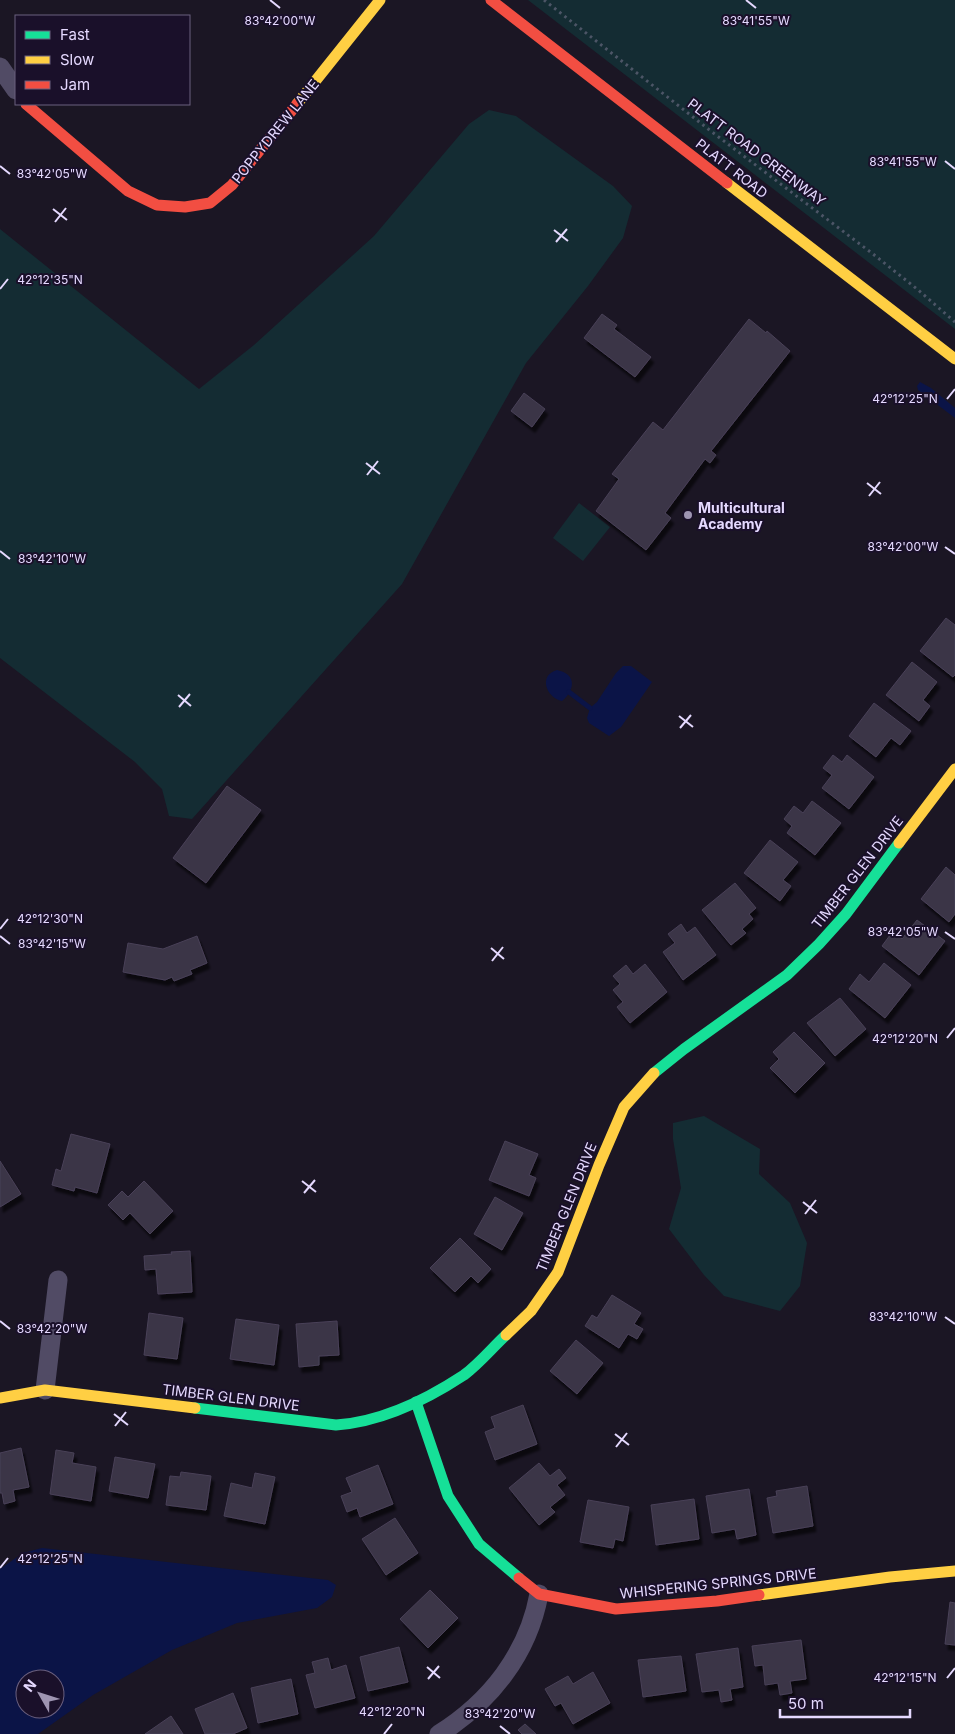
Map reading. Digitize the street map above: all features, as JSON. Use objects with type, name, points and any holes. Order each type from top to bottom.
[{"type":"street","name":"POPPYDREW LANE","points":[[27,105],[128,191],[157,205],[185,207],[210,203],[232,185],[380,0]]},
{"type":"street","name":"PLATT ROAD","points":[[491,0],[955,359]]},
{"type":"street","points":[[0,67],[15,89]]},
{"type":"street","name":"TIMBER GLEN DRIVE","points":[[0,1398],[44,1390],[336,1426],[386,1416],[416,1402],[465,1374],[531,1311],[558,1272],[599,1165],[624,1107],[654,1073],[684,1049],[787,975],[819,944],[846,914],[955,768]]},
{"type":"street","points":[[44,1390],[58,1280]]},
{"type":"street","name":"WHISPERING SPRINGS DRIVE","points":[[416,1402],[448,1496],[479,1544],[538,1594],[616,1609],[717,1601],[890,1577],[955,1571]]},
{"type":"street","points":[[439,1734],[460,1720],[483,1700],[509,1669],[528,1634],[535,1615],[538,1594]]},
{"type":"path","name":"PLATT ROAD GREENWAY","points":[[544,0],[712,132],[922,292],[955,322]]},
{"type":"shaded area","points":[[528,0],[955,0],[955,329]]},
{"type":"shaded area","points":[[489,110],[516,116],[613,186],[632,206],[623,238],[588,286],[526,363],[402,584],[192,819],[169,816],[162,789],[135,762],[0,658],[0,229],[199,389],[254,345],[374,236],[469,124]]},
{"type":"shaded area","points":[[920,382],[931,388],[955,408],[955,418],[918,390],[917,386]]},
{"type":"shaded area","points":[[579,503],[610,527],[583,561],[553,538]]},
{"type":"shaded area","points":[[623,666],[631,666],[652,682],[621,727],[609,736],[589,723],[587,718],[590,708],[597,702],[616,673]]},
{"type":"shaded area","points":[[557,670],[568,675],[572,683],[570,692],[562,701],[552,696],[546,686],[548,677]]},
{"type":"shaded area","points":[[704,1116],[760,1149],[759,1174],[790,1203],[807,1243],[800,1286],[780,1311],[724,1296],[704,1275],[669,1229],[681,1188],[673,1139],[673,1123]]},
{"type":"shaded area","points":[[42,1548],[328,1580],[336,1585],[332,1597],[317,1608],[237,1623],[172,1650],[93,1695],[65,1715],[65,1669],[15,1669],[15,1719],[59,1719],[38,1734],[0,1734],[0,1569],[23,1553]]},
{"type":"building","points":[[602,314],[617,325],[614,329],[651,357],[635,377],[584,338]]},
{"type":"building","points":[[749,319],[766,333],[767,331],[790,351],[711,451],[716,455],[710,463],[705,459],[665,513],[671,518],[646,550],[596,511],[619,479],[612,474],[653,422],[663,430]]},
{"type":"building","points":[[524,393],[545,409],[532,427],[511,411]]},
{"type":"building","points":[[946,618],[955,625],[955,675],[953,677],[920,651]]},
{"type":"building","points":[[912,662],[937,682],[923,700],[930,706],[919,721],[886,695]]},
{"type":"building","points":[[874,703],[911,731],[900,745],[891,738],[876,757],[849,736]]},
{"type":"building","points":[[833,755],[842,762],[847,755],[874,777],[849,809],[822,788],[832,775],[823,768]]},
{"type":"building","points":[[227,786],[261,810],[206,883],[173,858]]},
{"type":"building","points":[[812,801],[841,823],[815,855],[787,833],[792,826],[784,819],[794,806],[803,813]]},
{"type":"building","points":[[770,840],[798,862],[783,880],[791,886],[780,901],[744,873]]},
{"type":"building","points":[[946,867],[955,875],[955,914],[949,922],[921,899]]},
{"type":"building","points":[[735,883],[756,908],[749,914],[753,919],[742,929],[746,933],[731,945],[702,910]]},
{"type":"building","points":[[917,920],[945,941],[919,975],[882,946],[893,931],[902,939]]},
{"type":"building","points":[[681,924],[687,933],[695,927],[716,955],[683,980],[663,952],[675,943],[668,934]]},
{"type":"building","points":[[197,936],[207,963],[190,970],[192,974],[174,981],[172,977],[165,980],[123,972],[128,943],[163,949]]},
{"type":"building","points":[[884,963],[911,985],[885,1018],[849,989],[860,974],[869,982]]},
{"type":"building","points":[[645,964],[667,992],[630,1023],[617,1007],[623,1002],[613,990],[620,984],[613,976],[626,965],[633,974]]},
{"type":"building","points":[[840,998],[866,1029],[835,1056],[807,1023]]},
{"type":"building","points":[[794,1032],[825,1063],[795,1093],[770,1068],[779,1059],[773,1052]]},
{"type":"building","points":[[71,1134],[110,1144],[97,1193],[75,1187],[74,1191],[52,1185],[56,1169],[61,1171]]},
{"type":"building","points":[[505,1141],[538,1154],[529,1175],[536,1178],[529,1196],[489,1180]]},
{"type":"building","points":[[0,1161],[21,1194],[0,1207]]},
{"type":"building","points":[[144,1181],[173,1211],[150,1234],[130,1213],[123,1220],[108,1205],[122,1191],[128,1197]]},
{"type":"building","points":[[495,1197],[523,1213],[502,1250],[474,1234]]},
{"type":"building","points":[[460,1238],[491,1269],[478,1283],[471,1276],[455,1292],[430,1268]]},
{"type":"building","points":[[190,1251],[192,1292],[158,1294],[156,1269],[145,1270],[144,1256]]},
{"type":"building","points":[[612,1295],[641,1313],[634,1324],[643,1329],[637,1339],[628,1334],[619,1348],[585,1326],[592,1315],[597,1318]]},
{"type":"building","points":[[149,1313],[183,1318],[177,1359],[144,1355]]},
{"type":"building","points":[[236,1319],[279,1325],[274,1365],[230,1359]]},
{"type":"building","points":[[337,1321],[339,1355],[319,1356],[319,1365],[299,1367],[296,1324]]},
{"type":"building","points":[[576,1340],[603,1363],[577,1394],[550,1371]]},
{"type":"building","points":[[523,1405],[537,1444],[495,1460],[485,1432],[495,1428],[491,1417]]},
{"type":"building","points":[[21,1448],[29,1487],[13,1490],[15,1501],[4,1504],[2,1493],[0,1493],[0,1453]]},
{"type":"building","points":[[56,1450],[74,1453],[72,1463],[96,1467],[91,1501],[50,1494]]},
{"type":"building","points":[[115,1457],[155,1464],[148,1498],[109,1491]]},
{"type":"building","points":[[539,1463],[550,1476],[559,1469],[566,1478],[557,1485],[565,1495],[550,1507],[555,1512],[539,1525],[509,1488]]},
{"type":"building","points":[[378,1465],[393,1504],[360,1517],[357,1508],[347,1512],[341,1496],[352,1492],[346,1478]]},
{"type":"building","points":[[181,1472],[211,1476],[206,1510],[166,1505],[170,1476],[180,1477]]},
{"type":"building","points":[[255,1473],[275,1477],[265,1524],[224,1516],[231,1483],[252,1488]]},
{"type":"building","points":[[807,1486],[813,1526],[773,1533],[767,1498],[777,1496],[776,1491]]},
{"type":"building","points":[[749,1489],[756,1535],[737,1539],[735,1529],[712,1533],[706,1496]]},
{"type":"building","points":[[694,1499],[699,1539],[656,1545],[651,1505]]},
{"type":"building","points":[[588,1500],[629,1507],[623,1541],[615,1539],[613,1548],[580,1542]]},
{"type":"building","points":[[395,1518],[418,1553],[386,1575],[362,1539]]},
{"type":"building","points":[[430,1590],[458,1618],[428,1648],[400,1619]]},
{"type":"building","points":[[950,1602],[955,1603],[955,1645],[945,1644]]},
{"type":"building","points":[[801,1640],[806,1679],[790,1681],[792,1693],[780,1695],[778,1683],[765,1685],[763,1665],[755,1666],[752,1646]]},
{"type":"building","points":[[399,1647],[408,1682],[368,1691],[360,1657]]},
{"type":"building","points":[[738,1648],[743,1687],[730,1689],[732,1700],[721,1702],[719,1690],[702,1692],[696,1654]]},
{"type":"building","points":[[681,1656],[686,1691],[643,1697],[638,1660]]},
{"type":"building","points":[[328,1658],[331,1670],[346,1665],[355,1698],[315,1708],[306,1675],[315,1673],[312,1662]]},
{"type":"building","points":[[593,1672],[610,1703],[573,1724],[561,1703],[555,1706],[545,1689],[568,1676],[573,1684]]},
{"type":"building","points":[[291,1679],[298,1714],[258,1723],[251,1688]]},
{"type":"building","points":[[233,1693],[247,1728],[233,1734],[205,1734],[195,1709]]},
{"type":"building","points":[[171,1716],[183,1734],[145,1734]]},
{"type":"building","points":[[525,1724],[536,1734],[522,1734],[518,1730]]},
{"type":"waterway","points":[[569,692],[590,708]]},
{"type":"traffic: fast","points":[[654,1073],[684,1049],[787,975],[846,914],[899,843]]},
{"type":"traffic: fast","points":[[195,1408],[336,1425],[353,1423],[403,1408],[434,1393],[470,1371],[506,1335]]},
{"type":"traffic: fast","points":[[416,1402],[448,1496],[479,1544],[519,1578]]},
{"type":"traffic: slow","points":[[297,104],[380,0]]},
{"type":"traffic: slow","points":[[727,183],[955,359]]},
{"type":"traffic: slow","points":[[899,843],[955,769]]},
{"type":"traffic: slow","points":[[506,1335],[531,1311],[558,1272],[599,1165],[624,1107],[654,1073]]},
{"type":"traffic: slow","points":[[0,1398],[45,1390],[195,1408]]},
{"type":"traffic: slow","points":[[759,1595],[890,1577],[955,1571]]},
{"type":"traffic: jam","points":[[491,0],[727,183]]},
{"type":"traffic: jam","points":[[27,105],[128,191],[157,205],[185,207],[210,203],[232,185],[297,104]]},
{"type":"traffic: jam","points":[[519,1578],[539,1594],[616,1609],[717,1601],[759,1595]]},
{"type":"place","name":"Multicultural Academy","points":[[688,515]]}]
